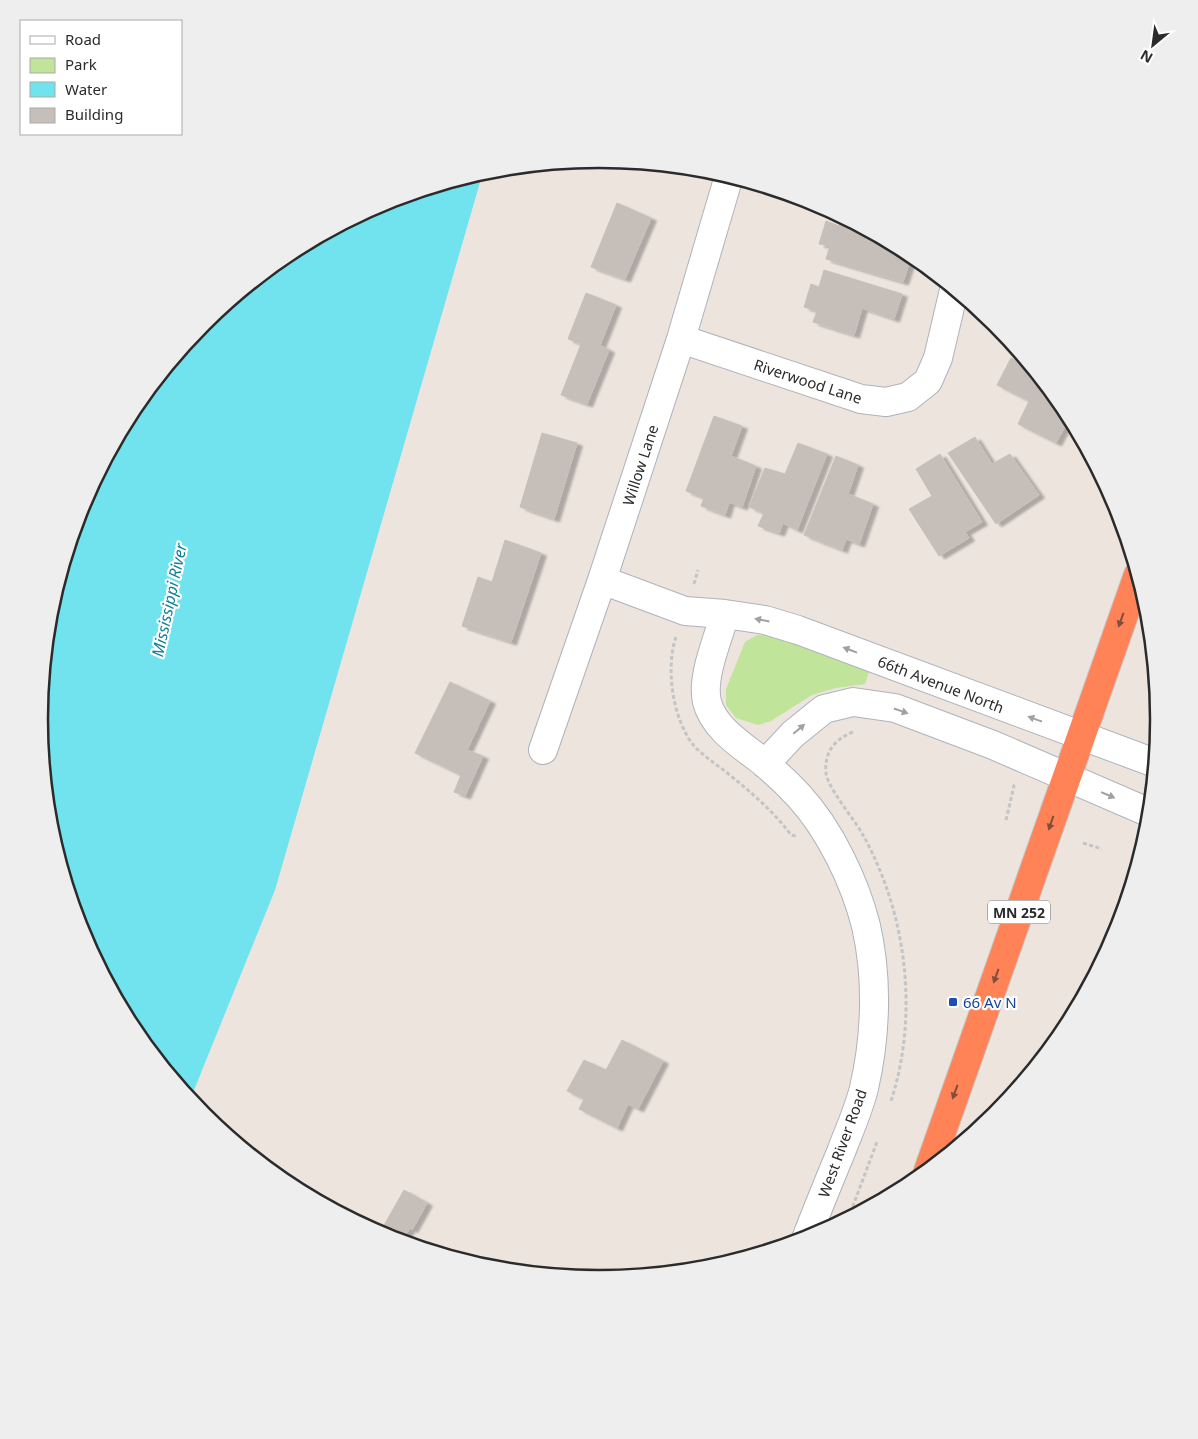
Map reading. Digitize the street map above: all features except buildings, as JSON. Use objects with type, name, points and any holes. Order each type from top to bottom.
[{"type":"highway","name":"MN 252","points":[[932,1159],[1134,586]]},
{"type":"street","name":"Willow Lane","points":[[542,750],[602,580],[681,339],[727,184]]},
{"type":"street","name":"Riverwood Lane","points":[[681,339],[861,399],[886,402],[908,397],[928,382],[938,358],[952,296]]},
{"type":"street","name":"66th Avenue North","points":[[602,580],[685,611],[765,620],[798,630],[1149,761]]},
{"type":"street","points":[[725,614],[708,673],[706,689],[708,703],[714,717],[722,728],[766,764],[793,734],[824,709],[853,702],[895,708],[993,745],[1143,810]]},
{"type":"street","name":"West River Road","points":[[766,764],[800,797],[839,856],[857,898],[866,926],[872,968],[874,1011],[871,1045],[861,1096],[810,1229]]},
{"type":"path","points":[[844,804],[830,786],[826,774],[827,758],[832,746],[843,736],[860,732]]},
{"type":"path","points":[[1006,820],[1014,786],[1007,783]]},
{"type":"path","points":[[1083,843],[1102,849]]},
{"type":"green space","points":[[757,635],[771,635],[869,672],[865,684],[836,688],[812,695],[771,721],[758,725],[736,718],[726,705],[726,689],[745,642]]},
{"type":"water","name":"Mississippi River","points":[[480,181],[275,890],[193,1092],[161,1055],[121,995],[89,931],[66,862],[52,791],[48,719],[52,648],[66,577],[89,508],[121,444],[140,413],[184,356],[235,305],[293,261],[355,225],[422,197]]},
{"type":"place","name":"66 Av N","points":[[953,1002]]}]
